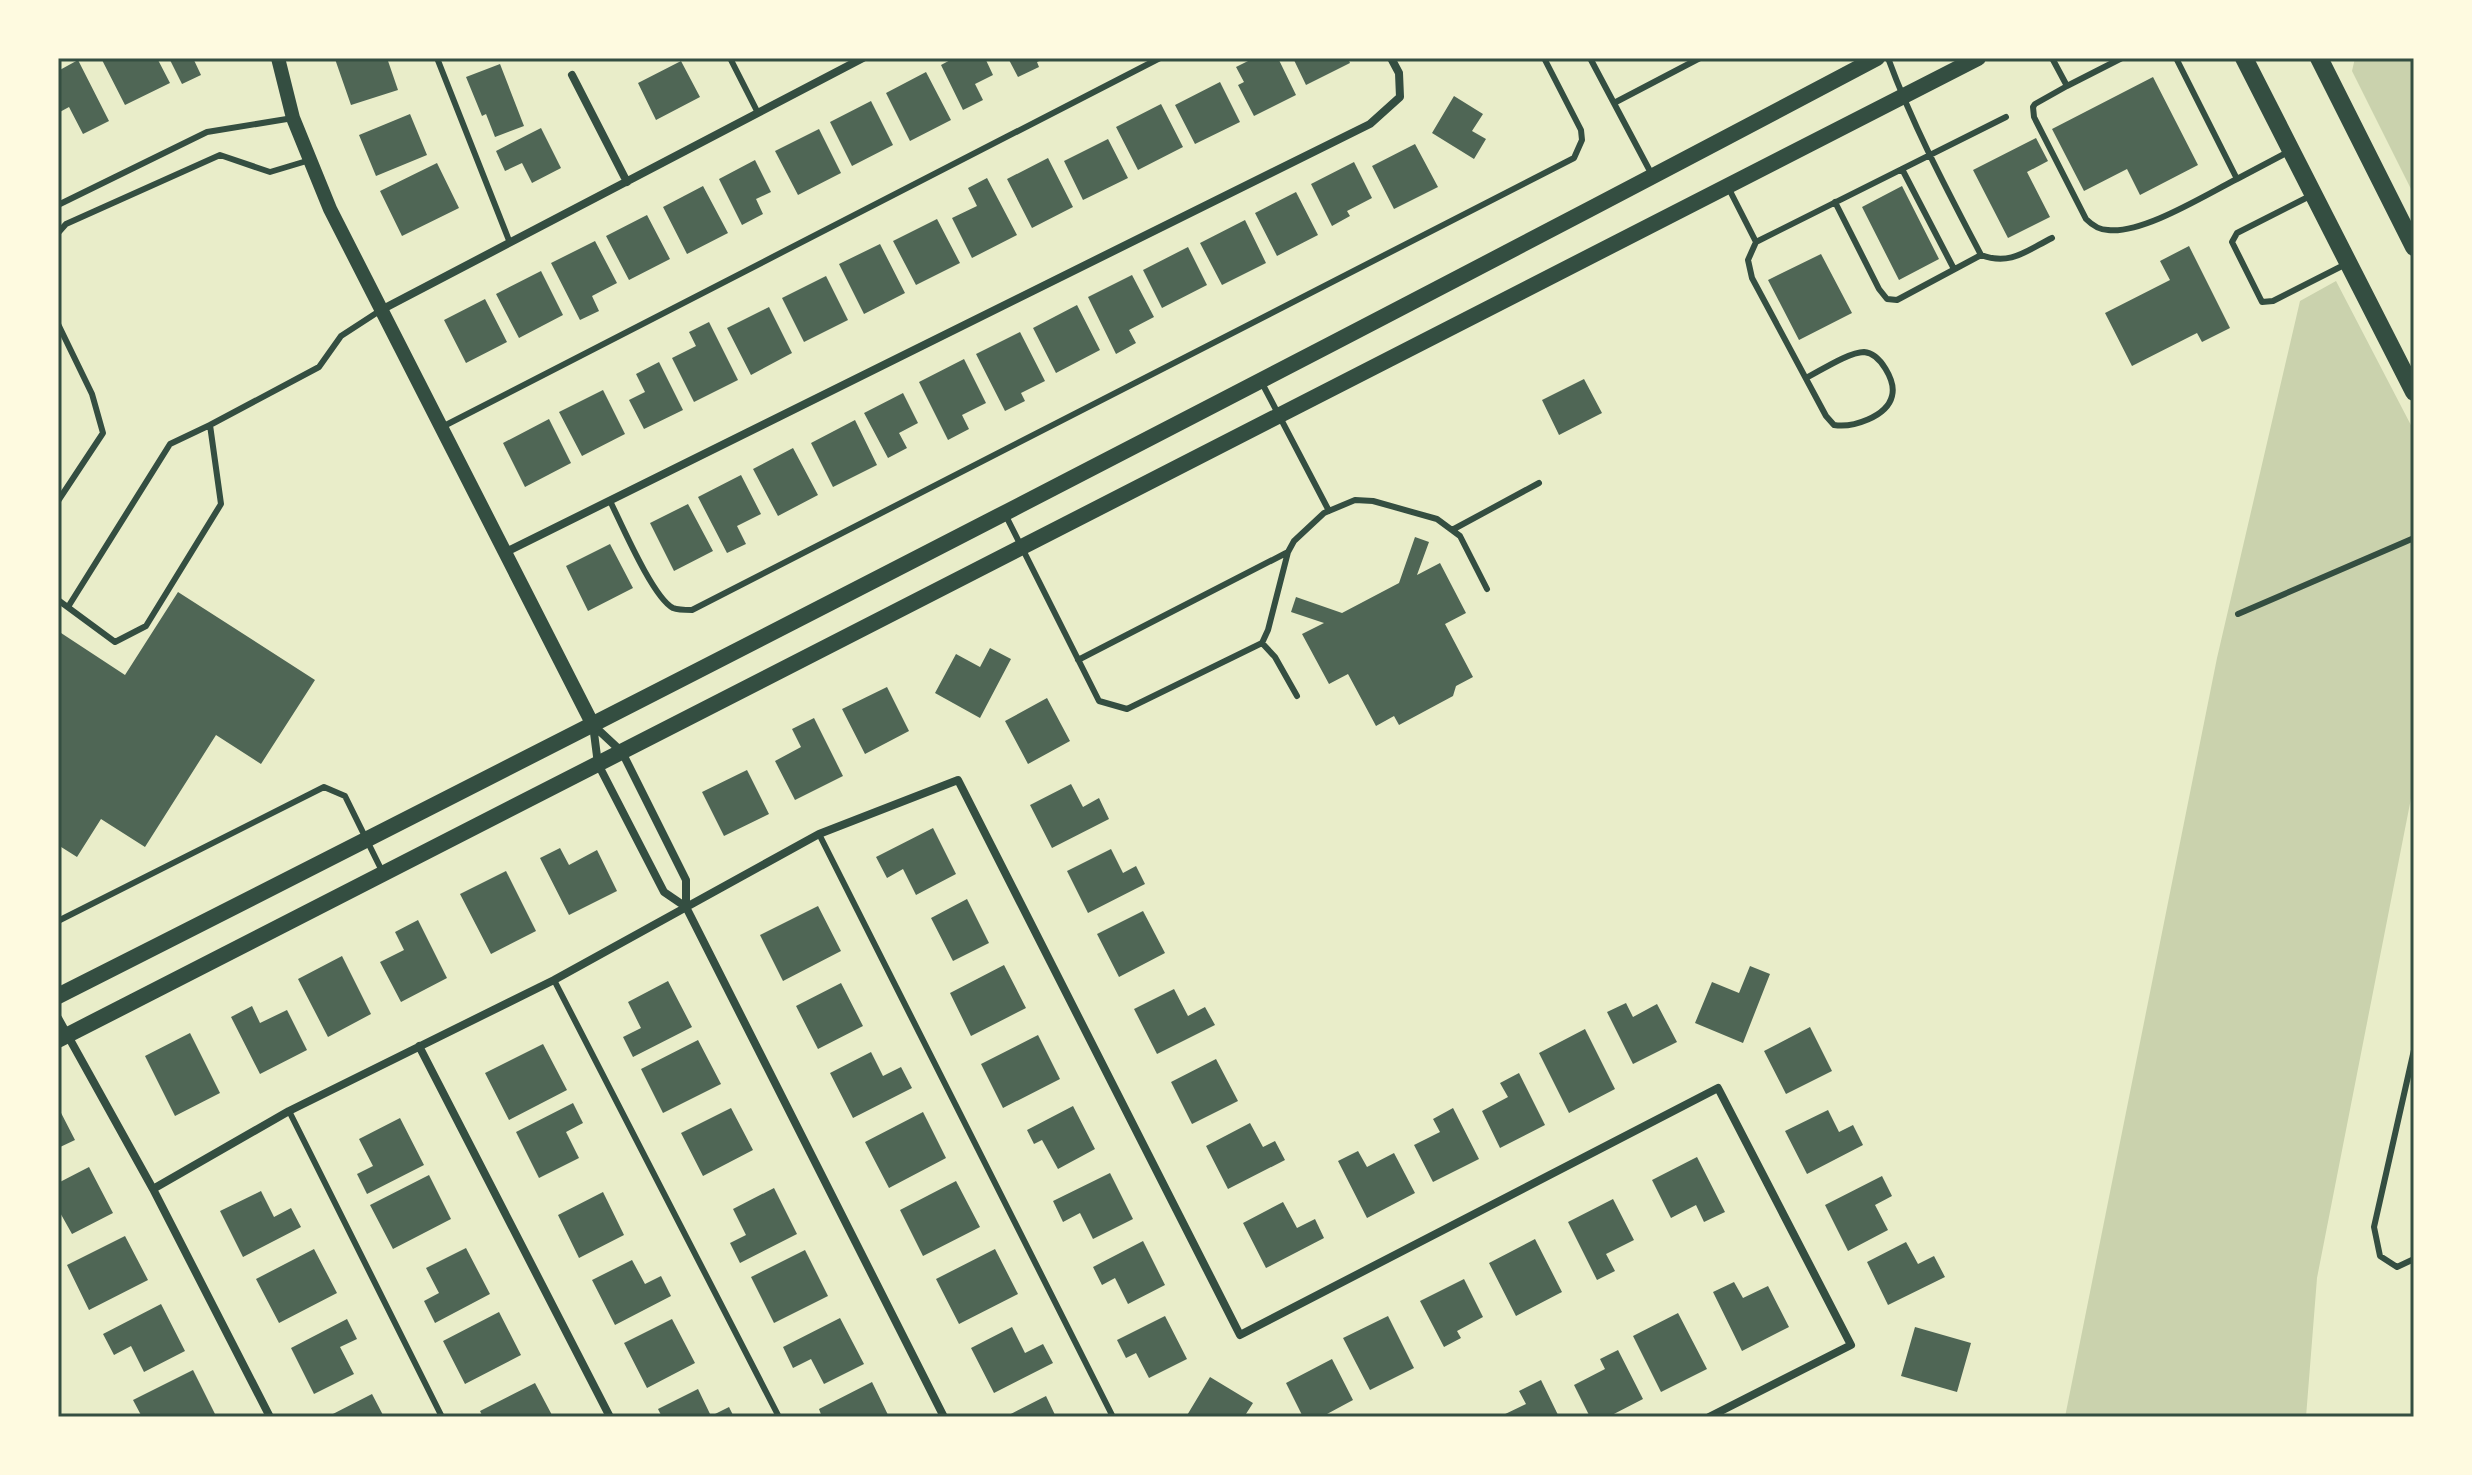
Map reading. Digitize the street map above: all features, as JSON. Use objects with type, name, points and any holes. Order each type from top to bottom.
[{"type":"main road","points":[[58,996],[593,725],[1877,58]]},
{"type":"main road","points":[[63,1037],[1978,58]]},
{"type":"main road","points":[[2244,58],[2414,392]]},
{"type":"main road","points":[[2319,58],[2414,247]]},
{"type":"street","points":[[278,58],[293,118],[330,209],[593,725],[598,764],[664,892],[686,907]]},
{"type":"street","points":[[381,310],[863,58]]},
{"type":"street","points":[[506,552],[1370,124],[1400,97],[1399,73],[1391,58]]},
{"type":"street","points":[[572,75],[627,182]]},
{"type":"street","points":[[593,725],[622,752],[686,880],[686,907],[944,1417]]},
{"type":"street","points":[[153,1189],[289,1111],[554,980],[819,834],[958,780],[1240,1335],[1718,1088],[1851,1345],[1709,1417]]},
{"type":"street","points":[[58,1018],[63,1037],[153,1189],[270,1417]]},
{"type":"street","points":[[419,1046],[610,1417]]},
{"type":"lane","points":[[437,58],[510,243]]},
{"type":"lane","points":[[730,58],[758,113]]},
{"type":"lane","points":[[442,427],[1160,58]]},
{"type":"lane","points":[[610,501],[651,582],[664,601],[674,609],[692,610],[1574,158],[1582,140],[1581,130],[1544,58]]},
{"type":"lane","points":[[1590,58],[1653,176]]},
{"type":"lane","points":[[1614,103],[1700,58]]},
{"type":"lane","points":[[1888,58],[1929,155],[1981,255],[2009,260],[2052,238]]},
{"type":"lane","points":[[2052,58],[2067,86]]},
{"type":"lane","points":[[2122,58],[2035,104],[2033,110],[2086,219],[2093,225],[2107,231],[2141,226],[2291,151]]},
{"type":"lane","points":[[2176,58],[2237,179]]},
{"type":"lane","points":[[1806,378],[1855,353],[1867,352],[1878,357],[1891,382],[1893,395],[1886,408],[1859,424],[1845,427],[1834,425],[1806,378],[1752,278],[1748,260],[1756,242],[2006,117]]},
{"type":"lane","points":[[58,205],[207,132],[293,118]]},
{"type":"lane","points":[[58,233],[66,224],[220,155],[270,172],[310,160]]},
{"type":"lane","points":[[1902,169],[1954,269]]},
{"type":"lane","points":[[1727,186],[1756,242]]},
{"type":"lane","points":[[2313,194],[2237,233],[2232,242],[2262,302],[2273,301],[2348,263]]},
{"type":"lane","points":[[1835,202],[1887,299],[1897,300],[1981,255]]},
{"type":"lane","points":[[68,607],[170,444],[319,367],[341,336],[381,310]]},
{"type":"lane","points":[[58,324],[92,394],[103,433],[58,501]]},
{"type":"lane","points":[[1260,380],[1329,511]]},
{"type":"lane","points":[[58,600],[115,642],[146,626],[221,504],[210,425]]},
{"type":"lane","points":[[1452,530],[1539,483]]},
{"type":"lane","points":[[1004,513],[1099,701],[1127,709],[1262,643],[1288,552],[1294,541],[1329,511],[1355,500],[1373,501],[1437,519],[1460,536],[1487,589]]},
{"type":"lane","points":[[2238,614],[2414,538]]},
{"type":"lane","points":[[1078,660],[1288,552]]},
{"type":"lane","points":[[1262,643],[1275,657],[1297,696]]},
{"type":"lane","points":[[58,921],[324,787],[345,796],[384,874]]},
{"type":"lane","points":[[819,834],[1113,1417]]},
{"type":"lane","points":[[554,980],[779,1417]]},
{"type":"lane","points":[[2414,1050],[2374,1227],[2380,1256],[2397,1267],[2414,1259]]},
{"type":"lane","points":[[289,1111],[442,1417]]},
{"type":"green space","points":[[2355,58],[2414,58],[2414,195],[2352,71]]},
{"type":"green space","points":[[2336,281],[2414,431],[2414,783],[2317,1278],[2306,1417],[2065,1417],[2217,658],[2300,301]]},
{"type":"building","points":[[101,58],[157,58],[170,83],[125,105]]},
{"type":"building","points":[[169,58],[193,58],[201,75],[182,84]]},
{"type":"building","points":[[337,58],[387,58],[398,90],[351,105]]},
{"type":"building","points":[[954,58],[985,58],[993,75],[975,84],[983,100],[963,110],[941,65]]},
{"type":"building","points":[[1008,58],[1046,58],[1037,62],[1039,67],[1018,77]]},
{"type":"building","points":[[1254,58],[1278,58],[1296,95],[1254,116],[1238,85],[1244,82],[1236,67]]},
{"type":"building","points":[[1293,58],[1348,58],[1350,63],[1306,85]]},
{"type":"building","points":[[78,60],[109,121],[83,134],[69,107],[58,113],[58,71]]},
{"type":"building","points":[[681,61],[700,97],[656,120],[638,83]]},
{"type":"building","points":[[500,64],[524,126],[495,137],[486,114],[482,116],[466,77]]},
{"type":"building","points":[[926,72],[951,120],[910,141],[886,93]]},
{"type":"building","points":[[2153,77],[2198,165],[2140,195],[2127,169],[2084,191],[2052,129]]},
{"type":"building","points":[[1220,82],[1240,122],[1195,144],[1175,105]]},
{"type":"building","points":[[1454,96],[1483,114],[1472,131],[1486,139],[1474,159],[1432,133]]},
{"type":"building","points":[[871,101],[893,145],[852,166],[830,122]]},
{"type":"building","points":[[1161,104],[1183,147],[1138,170],[1116,127]]},
{"type":"building","points":[[410,114],[427,155],[376,176],[359,135]]},
{"type":"building","points":[[541,128],[561,168],[532,183],[522,163],[505,171],[496,151]]},
{"type":"building","points":[[819,129],[841,173],[798,195],[775,151]]},
{"type":"building","points":[[2036,138],[2048,161],[2027,172],[2050,217],[2008,238],[1973,170]]},
{"type":"building","points":[[1108,139],[1128,178],[1083,200],[1064,161]]},
{"type":"building","points":[[1415,144],[1438,187],[1394,209],[1372,166]]},
{"type":"building","points":[[1048,158],[1073,207],[1032,228],[1007,179]]},
{"type":"building","points":[[755,160],[771,192],[756,199],[763,214],[742,225],[719,179]]},
{"type":"building","points":[[1354,162],[1372,198],[1347,211],[1350,216],[1332,226],[1311,184]]},
{"type":"building","points":[[437,163],[459,208],[402,236],[380,191]]},
{"type":"building","points":[[987,178],[1017,235],[972,258],[952,218],[977,206],[968,188]]},
{"type":"building","points":[[703,186],[728,233],[687,254],[663,207]]},
{"type":"building","points":[[1902,186],[1939,259],[1899,280],[1862,207]]},
{"type":"building","points":[[1296,192],[1318,235],[1277,256],[1255,213]]},
{"type":"building","points":[[647,215],[670,259],[629,280],[606,236]]},
{"type":"building","points":[[937,219],[960,263],[916,285],[893,241]]},
{"type":"building","points":[[1245,220],[1266,263],[1222,285],[1200,243]]},
{"type":"building","points":[[595,241],[617,283],[592,296],[599,311],[580,320],[551,263]]},
{"type":"building","points":[[880,244],[905,293],[864,314],[839,264]]},
{"type":"building","points":[[2189,246],[2230,328],[2202,342],[2197,333],[2132,366],[2105,313],[2170,280],[2160,261]]},
{"type":"building","points":[[1188,247],[1207,285],[1162,308],[1143,270]]},
{"type":"building","points":[[1821,254],[1852,313],[1799,340],[1768,280]]},
{"type":"building","points":[[541,271],[563,315],[519,338],[496,294]]},
{"type":"building","points":[[1132,275],[1154,317],[1129,330],[1136,343],[1116,354],[1088,297]]},
{"type":"building","points":[[826,276],[848,320],[804,342],[782,298]]},
{"type":"building","points":[[485,299],[507,342],[466,363],[444,320]]},
{"type":"building","points":[[1077,305],[1100,350],[1056,373],[1033,328]]},
{"type":"building","points":[[769,307],[792,353],[751,375],[727,328]]},
{"type":"building","points":[[709,322],[738,380],[694,402],[672,358],[696,346],[689,332]]},
{"type":"building","points":[[1020,332],[1045,381],[1021,393],[1025,401],[1005,411],[976,354]]},
{"type":"building","points":[[964,359],[986,403],[962,415],[969,429],[948,440],[919,382]]},
{"type":"building","points":[[659,362],[683,410],[644,429],[629,400],[645,392],[636,374]]},
{"type":"building","points":[[1584,379],[1602,413],[1559,435],[1542,400]]},
{"type":"building","points":[[603,390],[625,434],[582,456],[559,412]]},
{"type":"building","points":[[903,393],[918,423],[899,433],[907,448],[888,458],[864,413]]},
{"type":"building","points":[[549,419],[571,463],[525,487],[503,443]]},
{"type":"building","points":[[855,420],[877,465],[833,487],[811,443]]},
{"type":"building","points":[[793,448],[818,495],[778,516],[753,469]]},
{"type":"building","points":[[741,475],[761,514],[737,526],[746,544],[727,553],[698,497]]},
{"type":"building","points":[[688,504],[713,551],[674,571],[650,523]]},
{"type":"building","points":[[1415,537],[1429,542],[1417,575],[1440,563],[1466,613],[1445,624],[1473,677],[1456,686],[1453,696],[1399,725],[1394,716],[1376,726],[1348,674],[1329,684],[1302,634],[1324,623],[1291,612],[1296,597],[1342,613],[1399,583]]},
{"type":"building","points":[[610,544],[633,588],[588,611],[566,566]]},
{"type":"building","points":[[178,592],[315,680],[261,764],[216,735],[145,847],[101,819],[77,857],[58,845],[58,631],[125,675]]},
{"type":"building","points":[[990,648],[1011,659],[980,718],[935,693],[956,654],[980,667]]},
{"type":"building","points":[[887,687],[909,731],[865,754],[842,709]]},
{"type":"building","points":[[1047,698],[1070,741],[1028,764],[1005,721]]},
{"type":"building","points":[[814,718],[843,776],[795,800],[775,761],[801,747],[792,729]]},
{"type":"building","points":[[747,770],[769,814],[724,836],[702,792]]},
{"type":"building","points":[[1071,784],[1083,807],[1099,798],[1109,819],[1052,848],[1030,805]]},
{"type":"building","points":[[933,828],[956,874],[916,895],[903,869],[887,878],[876,857]]},
{"type":"building","points":[[560,848],[569,865],[597,850],[617,891],[569,915],[540,858]]},
{"type":"building","points":[[1111,849],[1123,873],[1136,866],[1145,884],[1088,913],[1067,871]]},
{"type":"building","points":[[506,871],[536,931],[491,954],[460,894]]},
{"type":"building","points":[[967,899],[989,943],[953,961],[931,918]]},
{"type":"building","points":[[818,906],[841,951],[783,981],[760,935]]},
{"type":"building","points":[[1143,911],[1165,953],[1119,977],[1097,934]]},
{"type":"building","points":[[418,920],[447,978],[401,1002],[380,962],[404,950],[395,932]]},
{"type":"building","points":[[342,956],[371,1014],[328,1037],[298,979]]},
{"type":"building","points":[[1004,965],[1026,1008],[971,1036],[950,993]]},
{"type":"building","points":[[1750,966],[1770,974],[1743,1043],[1695,1023],[1712,982],[1739,993]]},
{"type":"building","points":[[668,981],[692,1027],[633,1057],[623,1037],[641,1028],[628,1002]]},
{"type":"building","points":[[841,983],[863,1026],[818,1049],[796,1006]]},
{"type":"building","points":[[1174,989],[1188,1016],[1205,1007],[1215,1025],[1157,1054],[1134,1009]]},
{"type":"building","points":[[1626,1003],[1633,1017],[1657,1004],[1677,1042],[1633,1064],[1607,1012]]},
{"type":"building","points":[[252,1006],[260,1023],[287,1010],[307,1050],[260,1074],[231,1017]]},
{"type":"building","points":[[1810,1027],[1832,1071],[1786,1094],[1764,1051]]},
{"type":"building","points":[[1585,1029],[1615,1089],[1569,1113],[1539,1053]]},
{"type":"building","points":[[190,1033],[220,1093],[175,1116],[145,1056]]},
{"type":"building","points":[[1038,1035],[1060,1079],[1003,1108],[981,1064]]},
{"type":"building","points":[[698,1040],[721,1084],[663,1113],[641,1069]]},
{"type":"building","points":[[543,1044],[567,1090],[509,1120],[485,1073]]},
{"type":"building","points":[[871,1052],[883,1076],[901,1067],[912,1088],[853,1118],[830,1073]]},
{"type":"building","points":[[1216,1059],[1238,1101],[1192,1124],[1171,1082]]},
{"type":"building","points":[[1519,1073],[1545,1125],[1500,1148],[1482,1111],[1508,1097],[1500,1083]]},
{"type":"building","points":[[573,1103],[583,1123],[566,1132],[579,1158],[539,1178],[516,1132]]},
{"type":"building","points":[[1073,1106],[1095,1149],[1058,1169],[1042,1140],[1034,1144],[1027,1130]]},
{"type":"building","points":[[58,1107],[75,1140],[58,1148]]},
{"type":"building","points":[[731,1108],[753,1150],[703,1176],[681,1133]]},
{"type":"building","points":[[1453,1108],[1479,1159],[1433,1182],[1414,1145],[1440,1132],[1433,1119]]},
{"type":"building","points":[[1828,1110],[1839,1132],[1853,1125],[1863,1145],[1807,1174],[1785,1131]]},
{"type":"building","points":[[923,1112],[946,1158],[889,1188],[865,1142]]},
{"type":"building","points":[[400,1118],[424,1165],[367,1194],[357,1174],[373,1166],[359,1139]]},
{"type":"building","points":[[1250,1123],[1263,1147],[1275,1141],[1285,1160],[1228,1189],[1206,1146]]},
{"type":"building","points":[[1358,1151],[1367,1167],[1394,1153],[1415,1193],[1367,1218],[1338,1161]]},
{"type":"building","points":[[1697,1157],[1725,1212],[1704,1222],[1696,1205],[1671,1218],[1652,1180]]},
{"type":"building","points":[[89,1167],[113,1213],[72,1234],[58,1209],[58,1183]]},
{"type":"building","points":[[1110,1173],[1133,1219],[1093,1239],[1080,1213],[1063,1222],[1053,1201]]},
{"type":"building","points":[[429,1175],[451,1219],[393,1249],[370,1205]]},
{"type":"building","points":[[1882,1176],[1892,1196],[1875,1205],[1888,1230],[1848,1251],[1825,1205]]},
{"type":"building","points":[[956,1181],[980,1227],[923,1256],[900,1210]]},
{"type":"building","points":[[774,1188],[797,1234],[740,1263],[730,1243],[746,1235],[733,1209]]},
{"type":"building","points":[[261,1191],[274,1217],[291,1208],[301,1227],[243,1257],[220,1211]]},
{"type":"building","points":[[603,1192],[624,1235],[579,1258],[558,1215]]},
{"type":"building","points":[[1613,1199],[1634,1240],[1606,1254],[1615,1271],[1597,1280],[1568,1222]]},
{"type":"building","points":[[1283,1202],[1297,1228],[1315,1219],[1324,1238],[1266,1268],[1243,1223]]},
{"type":"building","points":[[125,1236],[148,1280],[89,1310],[67,1265]]},
{"type":"building","points":[[1535,1239],[1562,1292],[1516,1316],[1489,1263]]},
{"type":"building","points":[[1143,1241],[1165,1285],[1128,1304],[1115,1278],[1102,1285],[1093,1267]]},
{"type":"building","points":[[1906,1242],[1918,1264],[1934,1256],[1945,1277],[1888,1305],[1867,1262]]},
{"type":"building","points":[[466,1248],[490,1294],[435,1323],[424,1301],[439,1293],[426,1268]]},
{"type":"building","points":[[314,1249],[337,1293],[279,1323],[256,1279]]},
{"type":"building","points":[[995,1249],[1018,1294],[959,1324],[936,1279]]},
{"type":"building","points":[[805,1250],[828,1296],[774,1323],[751,1277]]},
{"type":"building","points":[[632,1260],[645,1284],[661,1276],[671,1296],[615,1325],[592,1280]]},
{"type":"building","points":[[1464,1279],[1483,1317],[1457,1331],[1461,1338],[1444,1347],[1420,1301]]},
{"type":"building","points":[[1734,1282],[1743,1298],[1768,1286],[1789,1327],[1742,1351],[1713,1292]]},
{"type":"building","points":[[161,1304],[185,1351],[144,1372],[131,1346],[114,1355],[103,1334]]},
{"type":"building","points":[[499,1312],[521,1355],[465,1384],[443,1341]]},
{"type":"building","points":[[1678,1313],[1707,1369],[1661,1392],[1633,1336]]},
{"type":"building","points":[[1165,1316],[1187,1359],[1149,1378],[1136,1353],[1126,1358],[1117,1340]]},
{"type":"building","points":[[1388,1316],[1414,1368],[1370,1390],[1343,1338]]},
{"type":"building","points":[[840,1318],[864,1364],[824,1384],[811,1359],[793,1368],[783,1347]]},
{"type":"building","points":[[347,1319],[357,1339],[340,1347],[354,1374],[314,1394],[291,1348]]},
{"type":"building","points":[[672,1319],[695,1363],[647,1388],[624,1343]]},
{"type":"building","points":[[1012,1327],[1025,1353],[1043,1344],[1053,1363],[994,1393],[971,1348]]},
{"type":"building","points":[[1915,1327],[1971,1343],[1957,1392],[1901,1376]]},
{"type":"building","points":[[1618,1350],[1643,1399],[1608,1417],[1590,1417],[1574,1385],[1605,1369],[1600,1359]]},
{"type":"building","points":[[1332,1359],[1353,1400],[1327,1414],[1329,1417],[1303,1417],[1286,1383]]},
{"type":"building","points":[[193,1370],[215,1414],[209,1417],[142,1417],[133,1400]]},
{"type":"building","points":[[1210,1377],[1253,1403],[1244,1417],[1186,1417]]},
{"type":"building","points":[[1541,1380],[1559,1417],[1499,1417],[1526,1404],[1519,1391]]},
{"type":"building","points":[[872,1382],[889,1417],[822,1417],[819,1409]]},
{"type":"building","points":[[535,1383],[553,1417],[483,1417],[480,1411]]},
{"type":"building","points":[[698,1389],[711,1416],[729,1407],[734,1417],[662,1417],[658,1409]]},
{"type":"building","points":[[372,1394],[384,1417],[327,1417]]},
{"type":"building","points":[[1046,1396],[1056,1417],[1005,1417]]}]
